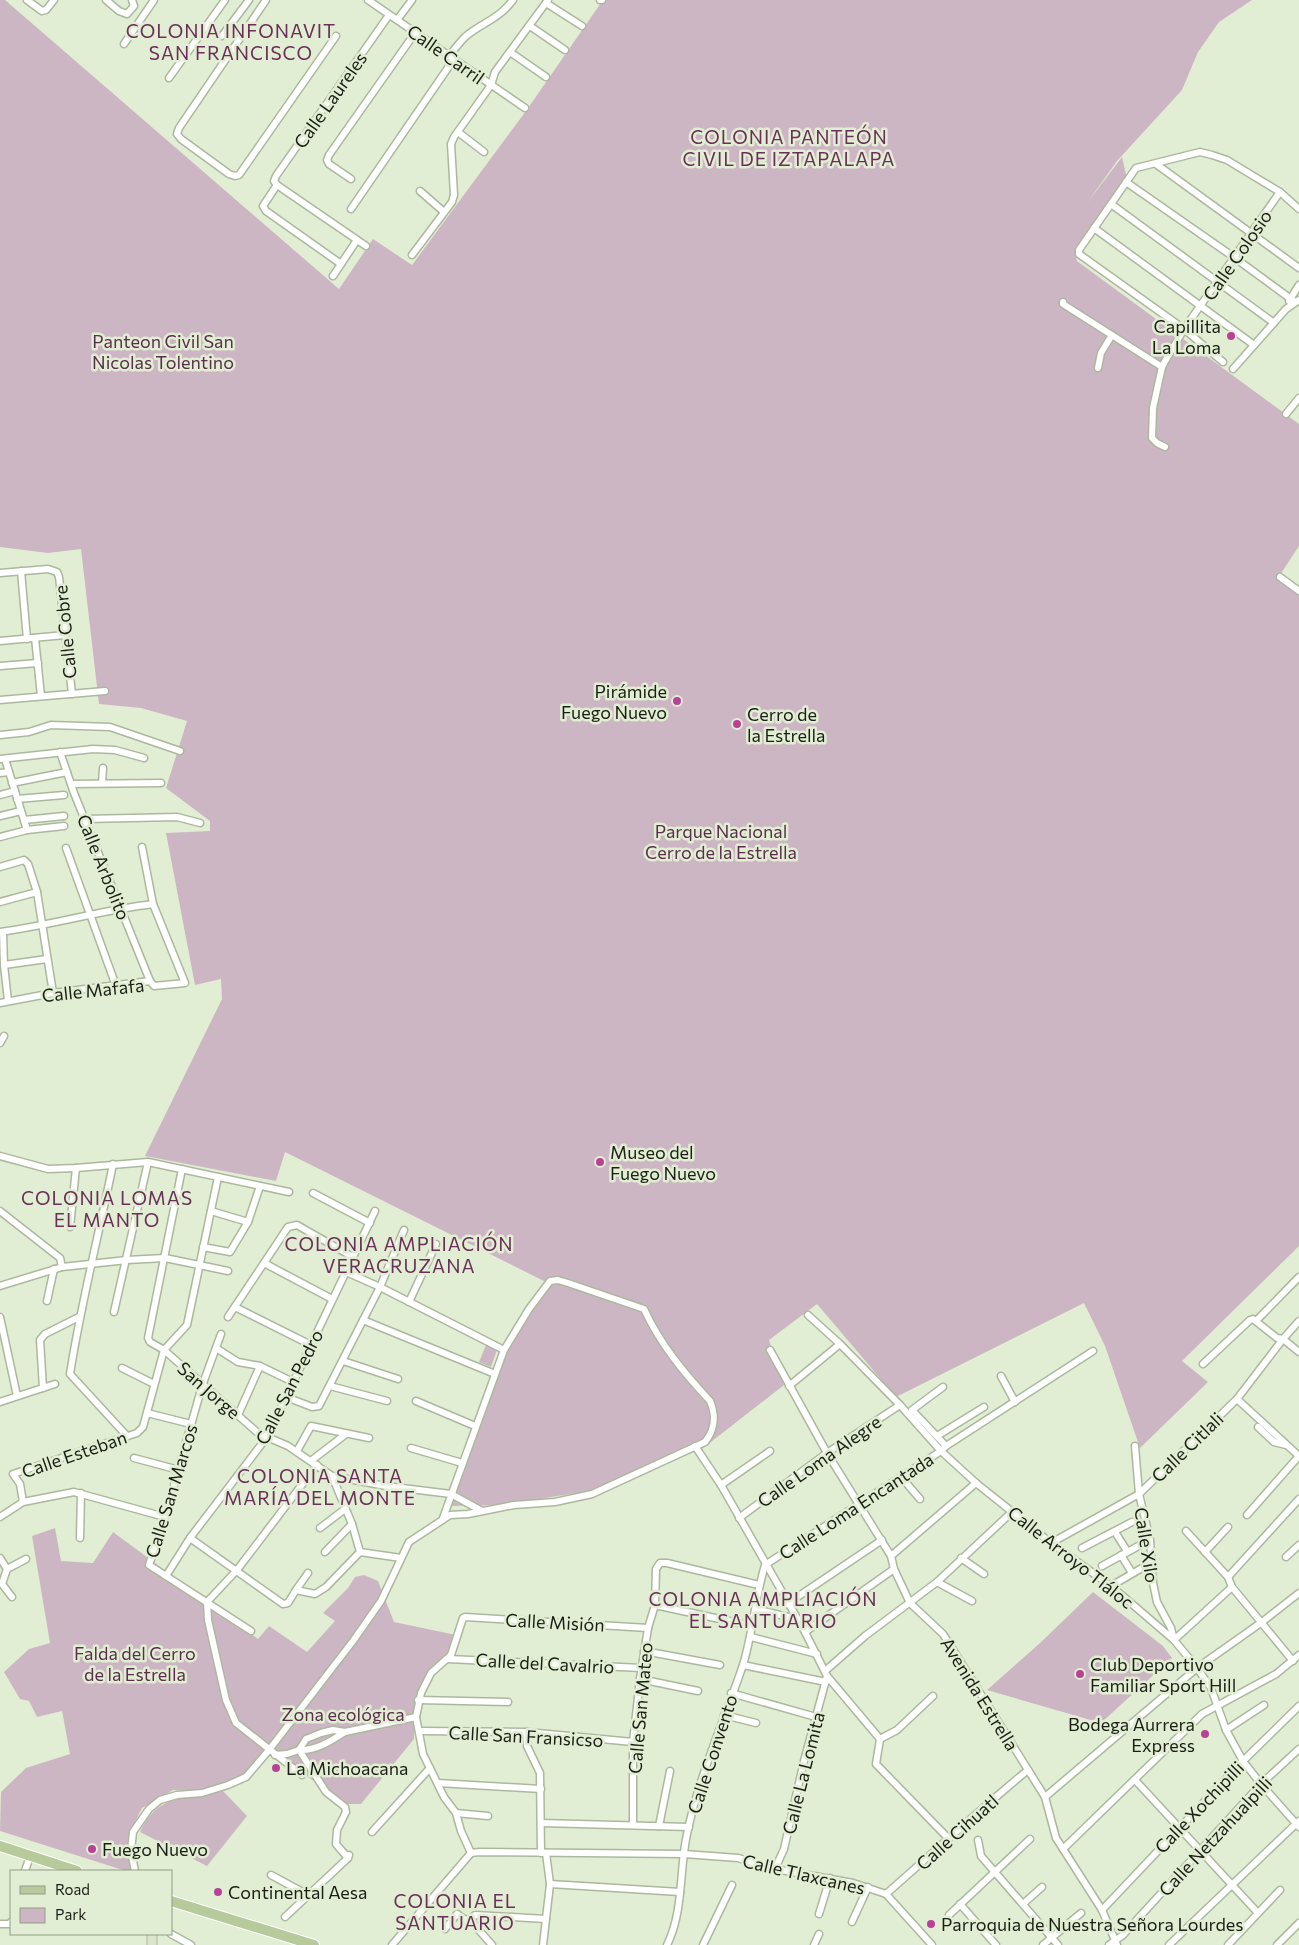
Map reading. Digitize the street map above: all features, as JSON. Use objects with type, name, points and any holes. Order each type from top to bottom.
[{"type":"main road","points":[[0,1846],[74,1870]]},
{"type":"main road","points":[[172,1901],[314,1945]]},
{"type":"street","points":[[27,0],[42,11],[46,10],[54,0]]},
{"type":"street","points":[[106,0],[119,11],[127,14],[134,6],[132,0]]},
{"type":"street","points":[[124,44],[154,0]]},
{"type":"street","points":[[169,78],[225,0]]},
{"type":"street","points":[[222,36],[249,0]]},
{"type":"street","points":[[266,0],[179,128],[177,134],[181,139],[229,174],[239,175],[336,36]]},
{"type":"street","name":"Calle Carril","points":[[368,0],[525,108]]},
{"type":"street","points":[[397,20],[412,0]]},
{"type":"street","points":[[351,209],[466,37],[493,20],[513,0]]},
{"type":"street","points":[[412,255],[452,202],[454,195],[451,144],[491,85],[495,72],[547,2],[582,26]]},
{"type":"street","name":"Calle Laureles","points":[[341,264],[266,211],[263,206],[277,186],[274,182],[276,176],[390,15]]},
{"type":"street","points":[[530,26],[565,50]]},
{"type":"street","points":[[352,179],[329,164],[327,160],[329,155],[415,32]]},
{"type":"street","points":[[510,52],[546,77]]},
{"type":"street","points":[[458,132],[484,152]]},
{"type":"street","points":[[1223,362],[1184,329],[1079,254],[1079,250],[1136,168],[1200,152],[1212,154],[1242,168],[1280,192],[1299,209]]},
{"type":"street","points":[[1156,164],[1299,268]]},
{"type":"street","points":[[1126,182],[1295,300]]},
{"type":"street","points":[[277,186],[366,246]]},
{"type":"street","points":[[420,191],[444,212]]},
{"type":"street","name":"Calle Colosio","points":[[1165,447],[1152,438],[1153,408],[1162,367],[1184,329],[1280,192]]},
{"type":"street","points":[[1111,204],[1274,323]]},
{"type":"street","points":[[1094,228],[1254,345]]},
{"type":"street","points":[[333,276],[357,240]]},
{"type":"street","points":[[1233,369],[1295,300],[1299,285]]},
{"type":"street","points":[[1062,302],[1162,367]]},
{"type":"street","points":[[1098,368],[1101,353],[1112,335]]},
{"type":"street","points":[[1286,414],[1299,398]]},
{"type":"street","name":"Calle Cobre","points":[[21,571],[48,569],[56,572],[59,577],[72,694]]},
{"type":"street","points":[[0,572],[21,571],[27,639]]},
{"type":"street","points":[[1280,577],[1298,589]]},
{"type":"street","points":[[0,641],[65,635]]},
{"type":"street","points":[[36,638],[41,696]]},
{"type":"street","points":[[0,666],[38,663]]},
{"type":"street","points":[[0,700],[104,691]]},
{"type":"street","points":[[0,735],[29,732],[51,725],[110,727],[180,751]]},
{"type":"street","points":[[27,830],[15,791],[2,759],[60,752],[115,750],[144,758]]},
{"type":"street","name":"Calle Arbolito","points":[[60,752],[150,981]]},
{"type":"street","points":[[102,783],[103,768]]},
{"type":"street","points":[[0,774],[8,772]]},
{"type":"street","points":[[12,783],[67,772]]},
{"type":"street","points":[[71,784],[161,783]]},
{"type":"street","points":[[0,795],[15,791]]},
{"type":"street","points":[[17,799],[64,794]]},
{"type":"street","points":[[0,816],[21,811]]},
{"type":"street","points":[[24,820],[64,816]]},
{"type":"street","points":[[85,819],[177,818],[200,823]]},
{"type":"street","points":[[0,837],[27,830],[64,826]]},
{"type":"street","points":[[8,1001],[1,932],[42,926],[121,908],[153,904],[142,847]]},
{"type":"street","points":[[66,848],[116,986]]},
{"type":"street","points":[[0,867],[27,861],[37,892],[53,993]]},
{"type":"street","points":[[0,902],[37,892]]},
{"type":"street","name":"Calle Mafafa","points":[[0,1003],[53,993],[150,981],[154,986],[185,983],[153,904]]},
{"type":"street","points":[[4,965],[47,959]]},
{"type":"street","points":[[0,1043],[4,1036]]},
{"type":"street","points":[[0,1166],[2,1157],[48,1169],[148,1162],[288,1192]]},
{"type":"street","points":[[114,1312],[148,1162]]},
{"type":"street","points":[[113,1164],[93,1263],[79,1317],[70,1374],[127,1436]]},
{"type":"street","points":[[70,1227],[76,1168]]},
{"type":"street","points":[[165,1258],[182,1170]]},
{"type":"street","points":[[164,1350],[187,1325],[218,1177]]},
{"type":"street","points":[[203,1247],[230,1252],[248,1222],[260,1186]]},
{"type":"street","points":[[313,1193],[370,1223]]},
{"type":"street","points":[[0,1211],[60,1258],[62,1266]]},
{"type":"street","points":[[211,1211],[248,1222]]},
{"type":"street","name":"Calle San Pedro","points":[[166,1576],[190,1538],[267,1437],[375,1211]]},
{"type":"street","points":[[228,1317],[288,1226],[297,1225],[353,1257]]},
{"type":"street","points":[[286,1398],[316,1408],[319,1406],[380,1287],[404,1230]]},
{"type":"street","points":[[409,1302],[436,1244]]},
{"type":"street","points":[[0,1286],[62,1266],[127,1260],[165,1258],[228,1271]]},
{"type":"street","name":"San Jorge","points":[[165,1258],[148,1338],[150,1342],[164,1350],[202,1386],[258,1433],[297,1451],[332,1476]]},
{"type":"street","points":[[264,1263],[332,1299]]},
{"type":"street","points":[[47,1301],[54,1269]]},
{"type":"street","points":[[346,1272],[380,1287],[504,1350]]},
{"type":"street","points":[[1256,1321],[1299,1277]]},
{"type":"street","points":[[134,1870],[131,1851],[133,1832],[149,1809],[160,1800],[177,1795],[202,1793],[246,1777],[272,1752],[381,1601],[408,1542],[450,1515],[468,1514],[514,1505],[555,1502],[592,1494],[705,1442],[712,1432],[714,1418],[710,1400],[683,1371],[653,1329],[644,1310],[558,1280],[550,1281],[529,1309],[504,1350],[443,1518]]},
{"type":"street","points":[[235,1307],[311,1345]]},
{"type":"street","name":"Calle Arroyo Tláloc","points":[[808,1315],[840,1344],[944,1448],[976,1483],[1051,1543],[1111,1586],[1174,1640],[1197,1668],[1210,1688],[1226,1730],[1243,1761],[1261,1784],[1298,1824]]},
{"type":"street","points":[[0,1317],[17,1396]]},
{"type":"street","points":[[43,1388],[40,1340],[45,1334],[79,1317]]},
{"type":"street","points":[[363,1320],[495,1374]]},
{"type":"street","points":[[1203,1364],[1250,1320],[1256,1321],[1277,1338],[1284,1339],[1299,1352]]},
{"type":"street","name":"Calle Citlali","points":[[1051,1543],[1139,1494],[1237,1399],[1299,1322]]},
{"type":"street","name":"Calle San Marcos","points":[[220,1334],[202,1386],[179,1470],[149,1565],[251,1631]]},
{"type":"street","points":[[789,1386],[840,1344]]},
{"type":"street","points":[[216,1348],[238,1362],[260,1366],[293,1382]]},
{"type":"street","name":"Calle Esteban","points":[[23,1502],[20,1484],[13,1474],[140,1430],[147,1413],[164,1350]]},
{"type":"street","name":"Avenida Estrella","points":[[770,1350],[826,1453],[891,1556],[894,1569],[910,1603],[943,1634],[1045,1797],[1056,1838],[1102,1910],[1116,1943]]},
{"type":"street","name":"Calle Loma Encantada","points":[[766,1565],[902,1478],[944,1448],[1092,1351]]},
{"type":"street","points":[[343,1361],[398,1379]]},
{"type":"street","points":[[238,1415],[260,1366]]},
{"type":"street","points":[[122,1368],[154,1384]]},
{"type":"street","points":[[1001,1376],[1015,1402]]},
{"type":"street","points":[[0,1402],[55,1384]]},
{"type":"street","points":[[330,1386],[387,1401]]},
{"type":"street","name":"Calle Loma Encantada","points":[[943,1387],[912,1410],[937,1436],[944,1448]]},
{"type":"street","points":[[1237,1399],[1299,1456],[1247,1515]]},
{"type":"street","points":[[416,1401],[475,1426]]},
{"type":"street","name":"Calle Loma Alegre","points":[[739,1518],[826,1453],[900,1405]]},
{"type":"street","name":"Calle Loma Encantada","points":[[937,1436],[984,1407]]},
{"type":"street","points":[[147,1413],[191,1424]]},
{"type":"street","points":[[297,1451],[310,1426],[369,1438]]},
{"type":"street","points":[[1258,1427],[1274,1442],[1288,1446]]},
{"type":"street","points":[[302,1775],[236,1722],[226,1700],[208,1620],[207,1602],[237,1570],[314,1463],[346,1434]]},
{"type":"street","points":[[695,1446],[721,1486],[817,1654],[826,1677],[880,1739]]},
{"type":"street","name":"Calle Xilo","points":[[1135,1446],[1139,1494],[1150,1540],[1153,1583],[1157,1602],[1171,1628],[1174,1640]]},
{"type":"street","points":[[411,1448],[462,1463]]},
{"type":"street","points":[[721,1486],[770,1451]]},
{"type":"street","points":[[134,1458],[179,1470]]},
{"type":"street","points":[[332,1476],[386,1486],[451,1494],[482,1511]]},
{"type":"street","points":[[332,1476],[352,1524],[360,1552]]},
{"type":"street","points":[[902,1478],[920,1499]]},
{"type":"street","points":[[891,1556],[976,1483]]},
{"type":"street","points":[[0,1517],[23,1502],[74,1492],[165,1517]]},
{"type":"street","points":[[80,1538],[81,1493]]},
{"type":"street","points":[[1228,1578],[1299,1499]]},
{"type":"street","points":[[320,1528],[345,1509]]},
{"type":"street","points":[[826,1677],[865,1636],[937,1582],[1013,1511]]},
{"type":"street","points":[[1082,1548],[1132,1522]]},
{"type":"street","points":[[325,1552],[352,1524]]},
{"type":"street","points":[[1205,1552],[1228,1527]]},
{"type":"street","points":[[1186,1531],[1228,1578],[1232,1587],[1293,1661]]},
{"type":"street","points":[[1116,1532],[1132,1573]]},
{"type":"street","points":[[190,1538],[283,1604],[288,1603],[308,1573]]},
{"type":"street","points":[[788,1604],[882,1540]]},
{"type":"street","points":[[1102,1566],[1142,1544]]},
{"type":"street","points":[[1286,1557],[1299,1545]]},
{"type":"street","points":[[296,1590],[315,1594],[326,1587],[360,1552]]},
{"type":"street","points":[[360,1552],[401,1558]]},
{"type":"street","points":[[0,1558],[7,1568]]},
{"type":"street","points":[[961,1558],[984,1574]]},
{"type":"street","points":[[12,1597],[2,1584],[7,1568],[26,1559]]},
{"type":"street","name":"Calle San Mateo","points":[[633,1825],[633,1742],[644,1651],[655,1605],[656,1569],[660,1563],[666,1563],[759,1585]]},
{"type":"street","name":"Calle Convento","points":[[667,1945],[677,1914],[689,1827],[724,1714],[743,1665],[756,1610],[759,1585],[766,1565]]},
{"type":"street","points":[[1111,1586],[1142,1568]]},
{"type":"street","points":[[804,1632],[894,1569]]},
{"type":"street","points":[[937,1582],[972,1601]]},
{"type":"street","points":[[1174,1640],[1232,1587]]},
{"type":"street","points":[[1045,1797],[1197,1668],[1262,1622],[1299,1592]]},
{"type":"street","points":[[655,1605],[752,1626]]},
{"type":"street","points":[[756,1610],[796,1619]]},
{"type":"street","name":"Calle Misión","points":[[448,1659],[465,1617],[648,1628]]},
{"type":"street","points":[[750,1637],[817,1654]]},
{"type":"street","points":[[644,1651],[720,1666]]},
{"type":"street","points":[[1063,1849],[1202,1714],[1276,1674],[1299,1655]]},
{"type":"street","points":[[392,1945],[471,1853],[461,1831],[456,1813],[444,1797],[423,1754],[416,1717],[418,1700],[431,1673],[448,1659]]},
{"type":"street","name":"Calle del Cavalrio","points":[[448,1659],[642,1668]]},
{"type":"street","points":[[743,1665],[826,1677]]},
{"type":"street","name":"Calle La Lomita","points":[[775,1869],[784,1849],[826,1677]]},
{"type":"street","points":[[640,1679],[698,1690]]},
{"type":"street","points":[[732,1694],[816,1717]]},
{"type":"street","points":[[880,1739],[897,1730],[933,1696]]},
{"type":"street","points":[[418,1700],[508,1702]]},
{"type":"street","points":[[1226,1730],[1264,1704]]},
{"type":"street","name":"Calle Xochipilli","points":[[1102,1910],[1243,1761],[1299,1706]]},
{"type":"street","points":[[724,1714],[756,1723]]},
{"type":"street","points":[[272,1752],[286,1754],[299,1750],[308,1750],[320,1746],[345,1732],[416,1717]]},
{"type":"street","points":[[299,1750],[306,1739],[321,1733],[333,1730],[345,1732]]},
{"type":"street","name":"Calle San Fransicso","points":[[419,1732],[527,1732],[633,1742]]},
{"type":"street","points":[[527,1732],[527,1746],[540,1772],[543,1853],[550,1884],[543,1945]]},
{"type":"street","points":[[880,1739],[876,1764],[948,1838]]},
{"type":"street","name":"Calle Netzahualpilli","points":[[1109,1945],[1116,1943],[1261,1784],[1299,1749]]},
{"type":"street","points":[[285,1917],[349,1856],[336,1844],[337,1830],[346,1812],[345,1807],[326,1792],[299,1750]]},
{"type":"street","points":[[372,1832],[430,1768]]},
{"type":"street","name":"Calle Cihuatl","points":[[886,1894],[1028,1770]]},
{"type":"street","points":[[659,1826],[670,1771]]},
{"type":"street","points":[[1135,1780],[1258,1913]]},
{"type":"street","points":[[438,1783],[541,1789]]},
{"type":"street","points":[[456,1813],[488,1816]]},
{"type":"street","points":[[541,1823],[689,1827]]},
{"type":"street","points":[[1169,1945],[1298,1824]]},
{"type":"street","points":[[949,1915],[1030,1839]]},
{"type":"street","points":[[978,1840],[981,1856],[1058,1945]]},
{"type":"street","name":"Calle Tlaxcanes","points":[[471,1853],[727,1856],[775,1869],[830,1878],[868,1887],[886,1894],[932,1945]]},
{"type":"street","points":[[25,1870],[30,1856]]},
{"type":"street","points":[[270,1875],[308,1895]]},
{"type":"street","points":[[820,1914],[830,1878]]},
{"type":"street","points":[[550,1884],[680,1892]]},
{"type":"street","points":[[704,1945],[732,1885]]},
{"type":"street","points":[[852,1922],[868,1887]]},
{"type":"street","points":[[1023,1904],[1042,1887]]},
{"type":"street","points":[[1228,1945],[1280,1890]]},
{"type":"street","points":[[960,1904],[996,1945]]},
{"type":"street","points":[[1043,1945],[1081,1913]]},
{"type":"street","points":[[445,1928],[457,1914],[464,1919],[470,1920],[492,1945]]},
{"type":"street","points":[[470,1920],[474,1915],[546,1919]]},
{"type":"street","points":[[1278,1945],[1299,1923]]},
{"type":"street","points":[[814,1945],[819,1934]]},
{"type":"street","points":[[172,1935],[191,1945]]},
{"type":"green space","name":"Parque Nacional Cerro de la Estrella","points":[[0,0],[5,0],[339,289],[373,239],[412,265],[526,111],[603,0],[1252,0],[1219,22],[1198,52],[1182,90],[1117,161],[1087,203],[1122,157],[1127,179],[1077,247],[1075,253],[1077,261],[1299,424],[1299,546],[1278,578],[1299,593],[1299,1246],[1182,1361],[1208,1382],[1140,1448],[1105,1346],[1084,1303],[896,1397],[817,1304],[769,1340],[784,1385],[702,1449],[594,1490],[504,1505],[450,1506],[506,1342],[550,1284],[285,1152],[276,1181],[145,1156],[222,999],[221,979],[195,985],[166,833],[210,831],[210,821],[166,788],[187,721],[141,708],[99,704],[81,549],[48,553],[0,547]]},
{"type":"green space","points":[[486,1345],[497,1350],[491,1367],[479,1362]]},
{"type":"green space","name":"Falda del Cerro de la Estrella","points":[[55,1528],[61,1561],[93,1563],[113,1532],[258,1639],[269,1626],[307,1652],[335,1621],[323,1613],[348,1588],[355,1577],[364,1575],[378,1581],[394,1622],[456,1635],[450,1653],[415,1697],[414,1739],[361,1804],[344,1804],[270,1748],[249,1774],[204,1790],[173,1790],[142,1808],[130,1832],[135,1870],[123,1870],[0,1831],[1,1792],[26,1768],[70,1754],[62,1711],[37,1717],[29,1701],[20,1699],[4,1672],[29,1649],[50,1643],[32,1536]]},
{"type":"green space","name":"Club Deportivo Familiar Sport Hill","points":[[1093,1592],[1163,1646],[1172,1658],[1101,1723],[987,1690],[1040,1643]]},
{"type":"green space","points":[[223,1791],[247,1816],[207,1866],[140,1832],[147,1820],[164,1804],[185,1797]]},
{"type":"place","name":"Capillita La Loma","points":[[1231,336]]},
{"type":"place","name":"Pirámide Fuego Nuevo","points":[[677,701]]},
{"type":"place","name":"Cerro de la Estrella","points":[[737,724]]},
{"type":"place","name":"Museo del Fuego Nuevo","points":[[600,1162]]},
{"type":"place","name":"Club Deportivo Familiar Sport Hill","points":[[1080,1674]]},
{"type":"place","name":"Bodega Aurrera Express","points":[[1205,1734]]},
{"type":"place","name":"La Michoacana","points":[[276,1768]]},
{"type":"place","name":"Fuego Nuevo","points":[[92,1849]]},
{"type":"place","name":"Continental Aesa","points":[[218,1892]]},
{"type":"place","name":"Parroquia de Nuestra Señora Lourdes","points":[[931,1924]]},
{"type":"district","name":"COLONIA INFONAVIT SAN FRANCISCO","points":[[231,41]]},
{"type":"district","name":"COLONIA PANTEÓN CIVIL DE IZTAPALAPA","points":[[789,147]]},
{"type":"district","name":"COLONIA LOMAS EL MANTO","points":[[107,1208]]},
{"type":"district","name":"COLONIA AMPLIACIÓN VERACRUZANA","points":[[399,1254]]},
{"type":"district","name":"COLONIA SANTA MARÍA DEL MONTE","points":[[320,1486]]},
{"type":"district","name":"COLONIA AMPLIACIÓN EL SANTUARIO","points":[[763,1609]]},
{"type":"district","name":"COLONIA EL SANTUARIO","points":[[455,1911]]},
{"type":"park label","name":"Panteon Civil San Nicolas Tolentino","points":[[163,351]]},
{"type":"park label","name":"Zona ecológica","points":[[343,1714]]}]
